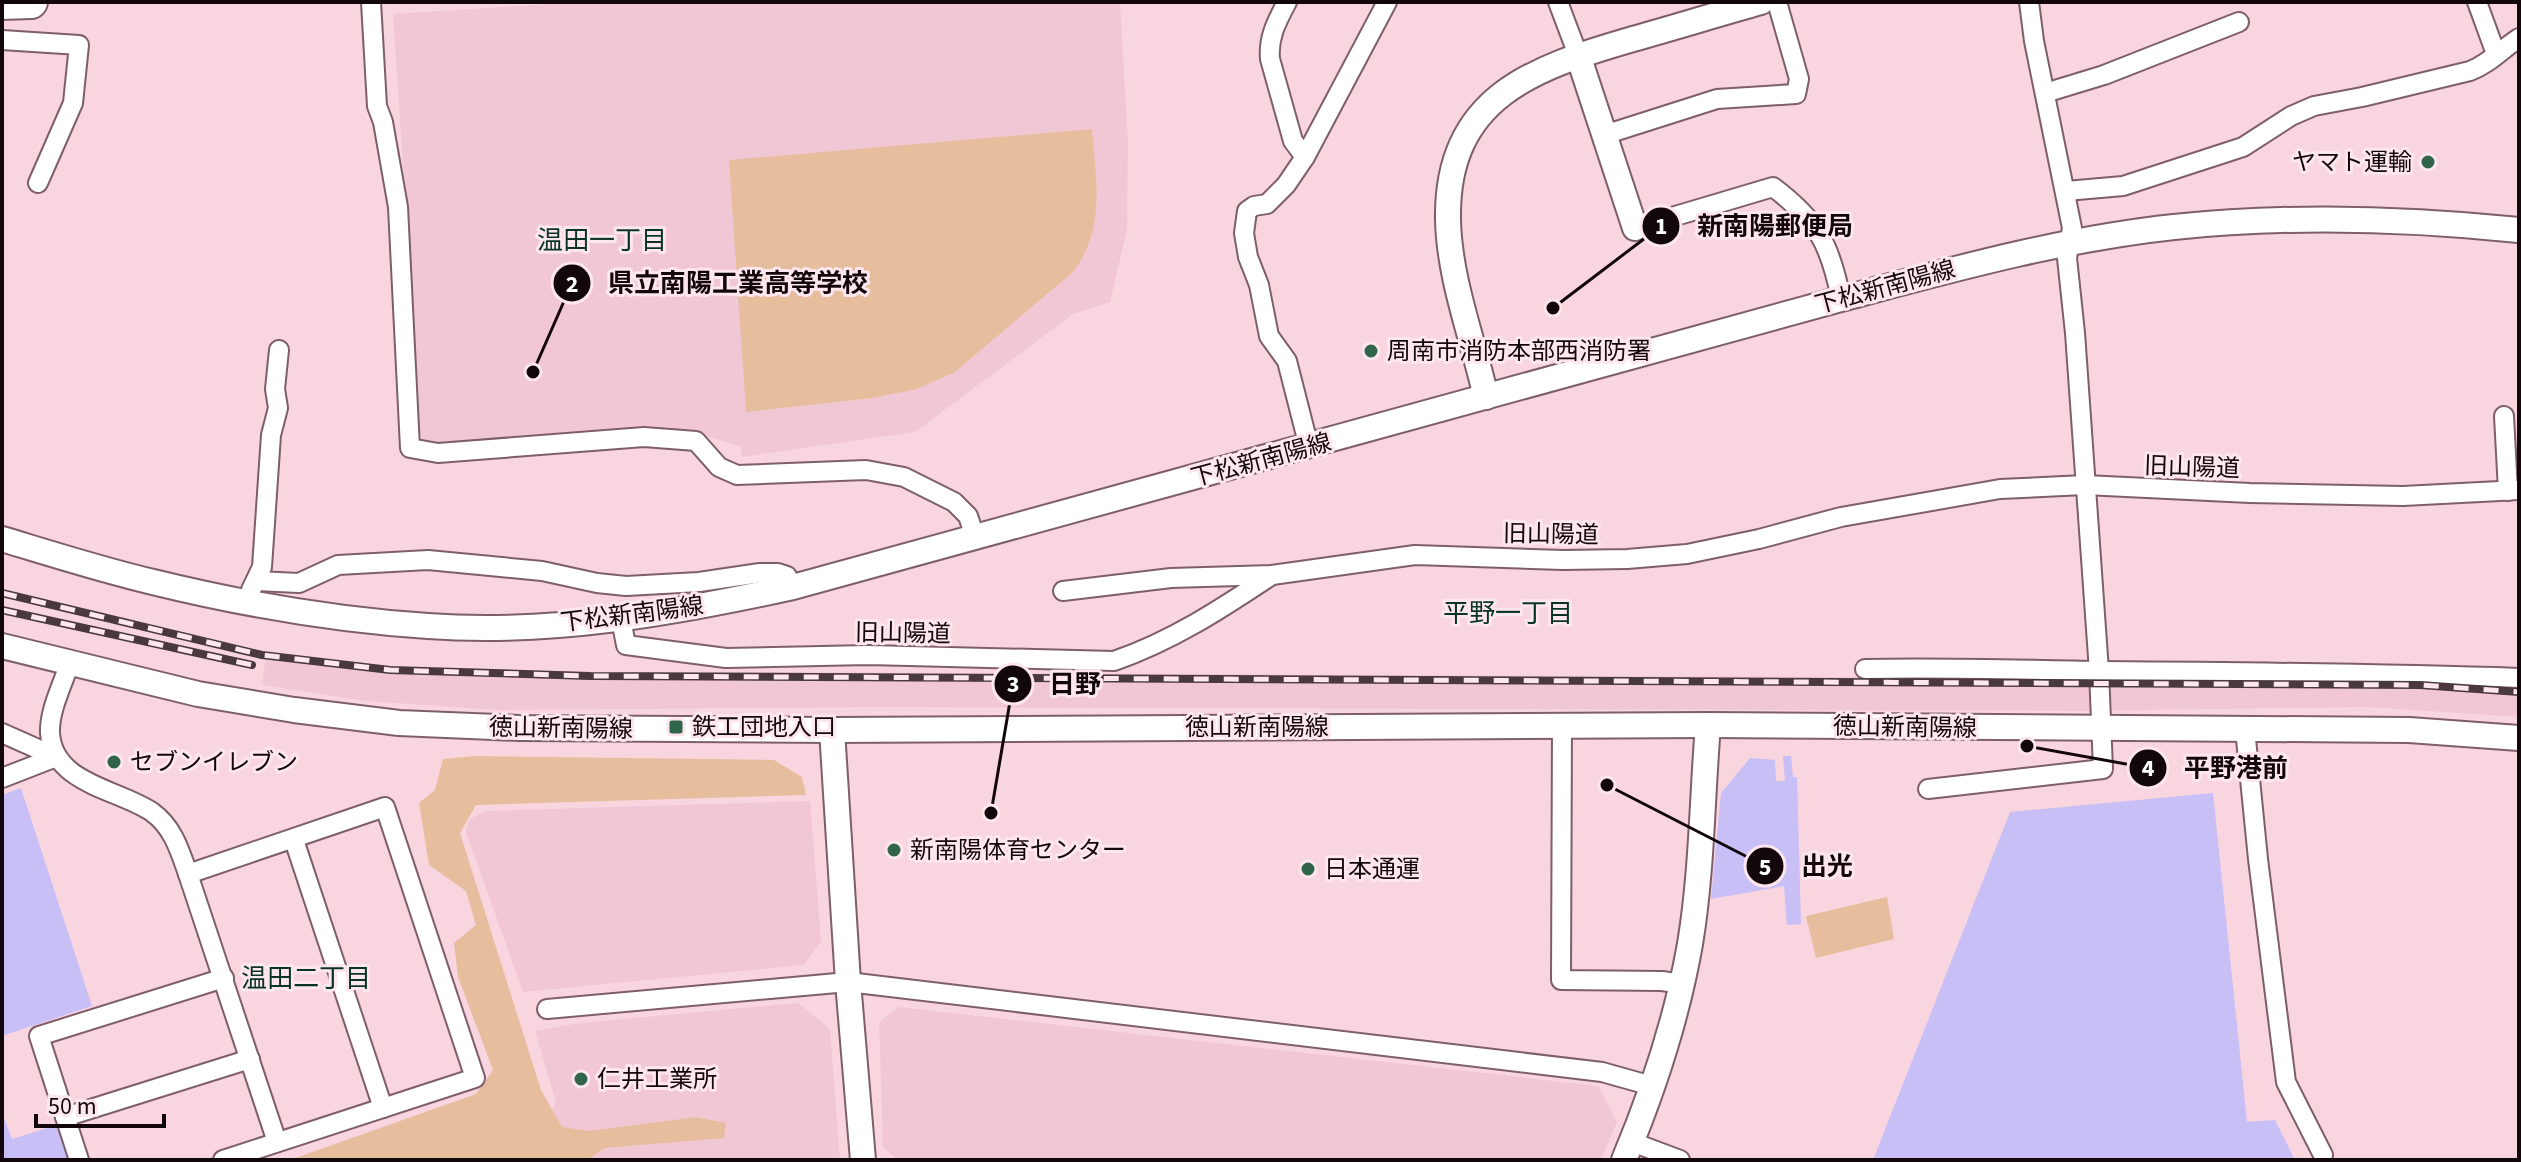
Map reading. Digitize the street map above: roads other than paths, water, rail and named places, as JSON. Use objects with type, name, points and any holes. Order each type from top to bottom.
[{"type":"highway","points":[[2,3],[31,2]]},
{"type":"main road","points":[[1486,397],[1454,269],[1448,221],[1449,184],[1459,146],[1476,120],[1500,95],[1526,77],[1578,55],[1761,2]]},
{"type":"main road","points":[[1578,55],[1635,228]]},
{"type":"main road","name":"下松新南陽線","points":[[2,539],[151,582],[242,602],[344,618],[430,627],[514,627],[621,619],[688,610],[793,587],[1959,267],[2069,243],[2172,227],[2335,218],[2412,220],[2519,230]]},
{"type":"main road","name":"徳山新南陽線","points":[[2,646],[198,694],[294,710],[399,723],[519,728],[832,730],[1708,725],[2409,730],[2519,738]]},
{"type":"main road","points":[[1628,1151],[1652,1086],[1682,984],[1690,941],[1708,725]]},
{"type":"main road","points":[[832,730],[863,1160]]},
{"type":"street","points":[[371,2],[377,106],[383,122],[398,207],[410,448],[438,453],[644,437],[696,441],[719,467],[737,475],[866,470],[904,477],[954,502],[968,516],[975,537]]},
{"type":"street","points":[[1287,2],[1273,29],[1270,59],[1293,141],[1305,157]]},
{"type":"street","points":[[1309,447],[1287,361],[1269,336],[1259,285],[1248,257],[1244,233],[1247,211],[1254,206],[1267,204],[1286,185],[1305,157],[1387,2]]},
{"type":"street","points":[[1558,2],[1578,55]]},
{"type":"street","points":[[1604,135],[1717,99],[1796,94],[1799,79],[1777,2]]},
{"type":"street","points":[[1928,789],[2103,769],[2099,671],[2067,258],[2072,228],[2029,2]]},
{"type":"street","points":[[2477,2],[2496,54]]},
{"type":"street","points":[[2045,93],[2104,75],[2239,22]]},
{"type":"street","points":[[2066,191],[2123,186],[2243,147],[2291,116],[2314,106],[2470,71],[2486,65],[2519,38]]},
{"type":"street","points":[[2,40],[79,45],[73,103],[38,183]]},
{"type":"street","points":[[1635,228],[1773,187],[1798,206],[1821,234],[1841,299]]},
{"type":"street","points":[[242,602],[257,581],[263,558],[271,435],[278,408],[275,389],[279,350]]},
{"type":"street","points":[[2504,416],[2514,491]]},
{"type":"street","name":"旧山陽道","points":[[621,619],[626,645],[726,658],[868,655],[1114,661],[1149,649],[1202,622],[1272,575],[1434,554],[1563,560],[1687,554],[1841,517],[2000,489],[2085,485],[2235,493],[2403,496],[2514,491]]},
{"type":"street","points":[[257,581],[299,583],[338,565],[428,560],[542,571],[626,586],[778,573],[787,576],[793,587]]},
{"type":"street","points":[[1063,591],[1171,578],[1272,575]]},
{"type":"street","points":[[56,757],[50,737],[51,722],[70,662]]},
{"type":"street","points":[[1865,669],[2328,671],[2519,678]]},
{"type":"street","points":[[1562,727],[1561,980],[1682,984]]},
{"type":"street","points":[[2245,729],[2286,1082],[2323,1155]]},
{"type":"street","points":[[2,733],[56,757],[80,779],[151,812],[168,827],[179,847],[277,1142]]},
{"type":"street","points":[[2,778],[56,757]]},
{"type":"street","points":[[188,874],[385,807],[475,1078],[223,1160]]},
{"type":"street","points":[[294,840],[383,1108]]},
{"type":"street","points":[[79,1160],[39,1036],[224,978]]},
{"type":"street","points":[[547,1009],[848,982],[1602,1072],[1652,1086]]},
{"type":"street","points":[[65,1117],[250,1059]]},
{"type":"street","points":[[1628,1151],[1680,1160]]},
{"type":"railway","points":[[2,593],[262,655],[390,670],[590,676],[2420,685],[2519,692]]},
{"type":"railway","points":[[2,610],[252,665]]},
{"type":"place","name":"ヤマト運輸","points":[[2428,162]]},
{"type":"place","name":"新南陽郵便局","points":[[1553,308]]},
{"type":"place","name":"周南市消防本部西消防署","points":[[1371,351]]},
{"type":"place","name":"県立南陽工業高等学校","points":[[533,372]]},
{"type":"place","name":"鉄工団地入口","points":[[676,727]]},
{"type":"place","name":"平野港前","points":[[2027,746]]},
{"type":"place","name":"セブンイレブン","points":[[114,762]]},
{"type":"place","name":"出光","points":[[1607,785]]},
{"type":"place","name":"日野","points":[[991,813]]},
{"type":"place","name":"新南陽体育センター","points":[[894,850]]},
{"type":"place","name":"日本通運","points":[[1308,869]]},
{"type":"place","name":"仁井工業所","points":[[581,1079]]},
{"type":"district","name":"温田一丁目","points":[[602,240]]},
{"type":"district","name":"平野一丁目","points":[[1508,613]]},
{"type":"district","name":"温田二丁目","points":[[306,978]]}]
